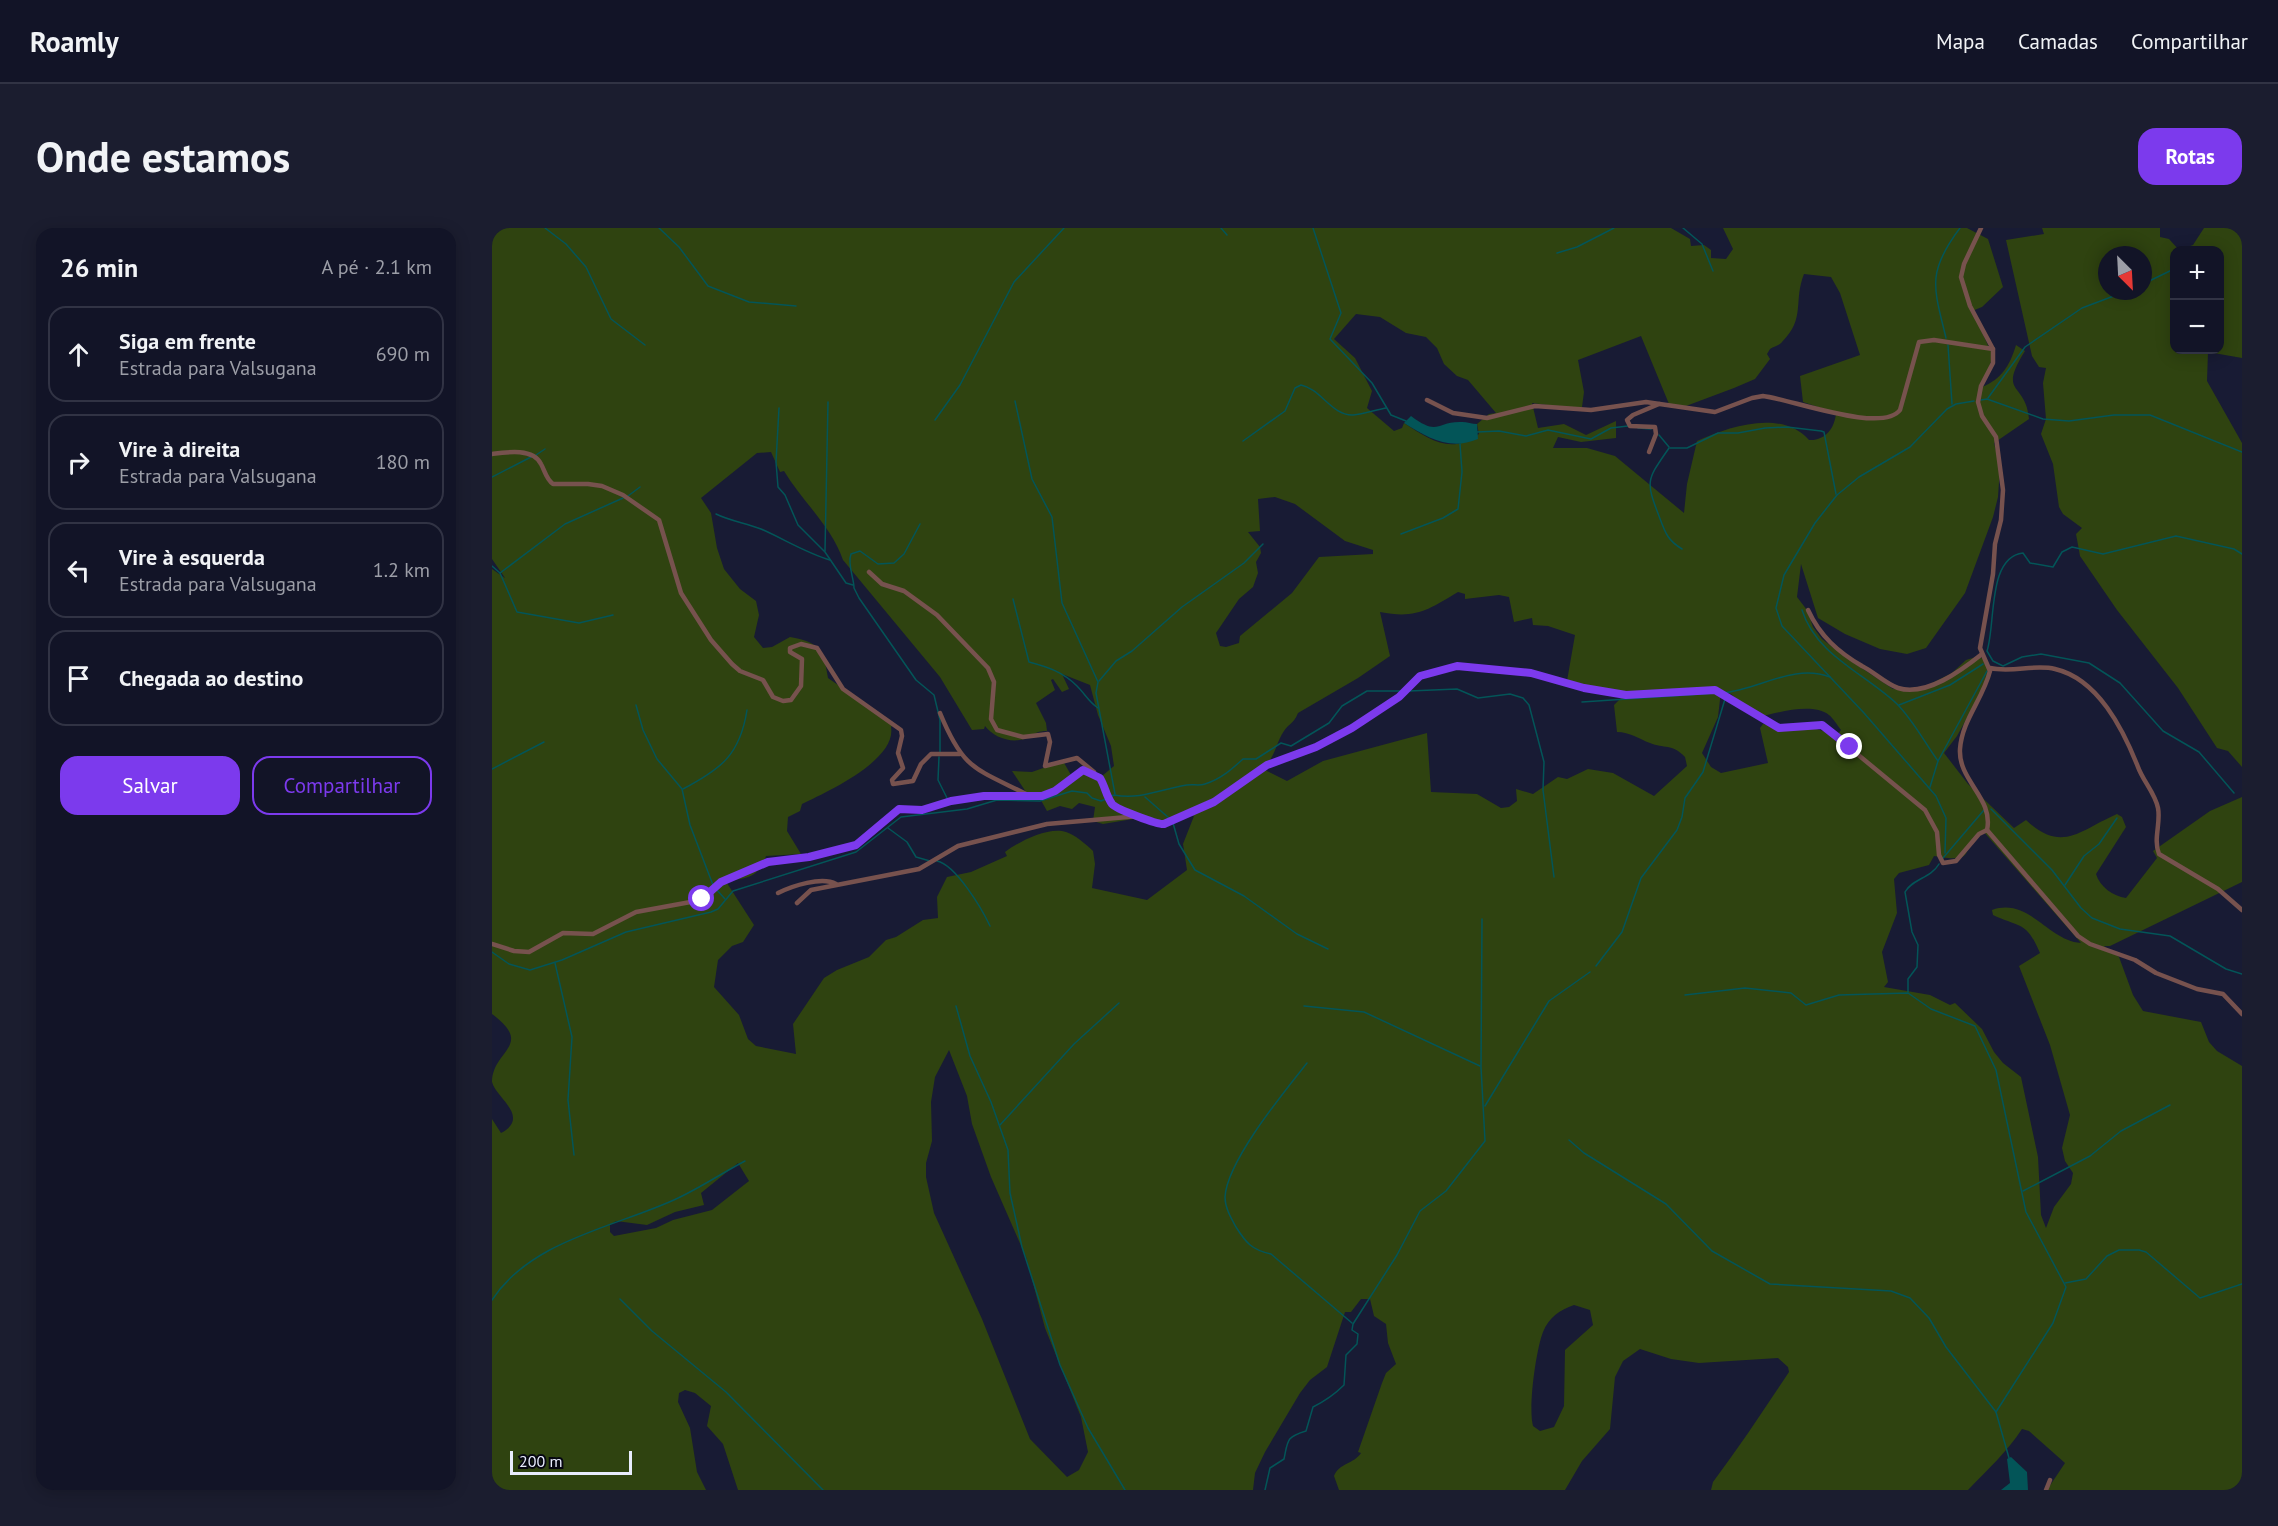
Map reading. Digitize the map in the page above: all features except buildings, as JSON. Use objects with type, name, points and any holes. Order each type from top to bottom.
[{"type":"street","points":[[1981,228],[1964,264],[1961,277],[1970,306],[1993,349],[1993,363],[1981,386],[1978,402],[1982,416],[1996,437],[2003,505],[1995,544],[1982,654],[1990,668],[1986,683],[1964,728],[1960,750],[1964,770],[1989,813],[1987,830],[2078,936],[2090,944],[2135,960],[2156,973],[2197,989],[2223,994],[2242,1014]]},
{"type":"street","points":[[1427,400],[1453,413],[1487,417],[1535,406],[1591,410],[1636,403],[1715,412],[1763,396],[1848,416],[1886,418],[1896,415],[1900,410],[1919,342],[1934,340],[1993,349]]},
{"type":"street","points":[[1649,452],[1656,434],[1655,427],[1630,426],[1627,420],[1659,404]]},
{"type":"street","points":[[492,454],[519,452],[533,455],[540,461],[547,479],[553,484],[602,486],[623,495],[659,520],[679,589],[686,603],[732,664],[743,673],[763,680],[772,697],[783,701],[791,700],[801,686],[802,659],[790,652],[790,648],[801,644],[817,648],[843,689],[900,730],[902,736],[898,753],[903,768],[892,780],[893,784],[913,781],[921,764],[931,754],[960,754]]},
{"type":"street","points":[[869,572],[882,584],[904,591],[937,615],[988,668],[994,682],[991,719],[997,730],[1023,737],[1048,734],[1050,742],[1045,766],[1077,758],[1096,774],[1114,806],[1160,825],[1199,810],[1267,765],[1316,747],[1352,728],[1399,697],[1420,676],[1441,669],[1473,666],[1531,673],[1584,688],[1626,695],[1718,691],[1779,728],[1796,729],[1818,724],[1825,727],[1925,810],[1937,832],[1942,863],[1952,863],[1961,857],[1979,834],[1987,830]]},
{"type":"street","points":[[1808,610],[1820,631],[1836,648],[1899,689],[1919,687],[1950,677],[1982,654]]},
{"type":"street","points":[[1990,668],[2054,669],[2091,688],[2121,728],[2135,755],[2137,766],[2155,798],[2159,817],[2158,854],[2218,889],[2242,910]]},
{"type":"street","points":[[940,713],[960,754],[977,769],[1028,795]]},
{"type":"street","points":[[492,944],[514,951],[529,952],[563,933],[593,934],[636,912],[696,901],[721,882],[768,862],[809,857],[856,845],[899,809],[922,810],[951,801],[984,796],[1042,796],[1083,770],[1096,774]]},
{"type":"street","points":[[797,903],[811,890],[919,869],[957,846],[1020,830],[1056,823],[1141,816]]},
{"type":"street","points":[[778,893],[815,883],[830,881],[836,884]]},
{"type":"street","points":[[2046,1490],[2050,1480]]},
{"type":"shaded area","points":[[492,228],[1671,228],[1690,239],[1691,246],[1704,245],[1711,250],[1711,258],[1726,259],[1733,249],[1723,228],[1967,228],[1988,239],[2003,287],[1982,307],[1972,311],[1993,356],[1982,387],[2000,375],[2011,359],[2016,345],[2025,351],[2013,375],[2013,382],[2027,407],[2029,419],[1994,443],[2000,467],[1998,497],[1965,593],[1926,648],[1907,654],[1880,649],[1845,634],[1818,618],[1801,564],[1797,597],[1807,610],[1813,627],[1822,639],[1893,689],[1924,687],[1952,673],[1966,660],[1979,656],[1985,661],[1991,675],[1957,736],[1944,753],[1968,784],[2014,828],[2026,820],[2050,836],[2071,836],[2117,814],[2122,817],[2126,827],[2096,874],[2104,887],[2116,895],[2126,898],[2157,858],[2153,851],[2210,811],[2242,797],[2242,882],[2110,946],[2104,946],[2119,957],[2133,995],[2143,1011],[2201,1022],[2209,1042],[2217,1051],[2242,1066],[2242,1490],[2047,1490],[2065,1463],[2029,1431],[2022,1429],[1968,1490],[1711,1490],[1713,1482],[1789,1372],[1788,1367],[1778,1358],[1699,1363],[1671,1359],[1640,1349],[1623,1361],[1615,1377],[1610,1429],[1582,1461],[1565,1490],[1339,1490],[1334,1476],[1339,1468],[1361,1453],[1358,1452],[1382,1383],[1386,1373],[1396,1364],[1388,1343],[1386,1324],[1374,1316],[1370,1299],[1361,1299],[1351,1312],[1345,1312],[1327,1367],[1310,1380],[1300,1393],[1265,1452],[1255,1473],[1253,1490],[738,1490],[723,1444],[707,1426],[711,1406],[695,1393],[685,1390],[679,1393],[678,1402],[690,1428],[697,1472],[706,1490],[492,1490],[492,1119],[501,1133],[513,1121],[509,1108],[492,1082],[498,1062],[511,1041],[510,1034],[504,1025],[492,1014],[492,569],[505,578],[492,559]],"holes":[[[1804,274],[1831,277],[1840,293],[1860,355],[1800,376],[1803,402],[1836,413],[1834,424],[1824,436],[1815,440],[1809,440],[1798,431],[1784,425],[1755,423],[1724,430],[1697,441],[1687,484],[1684,513],[1615,456],[1587,448],[1553,448],[1558,437],[1581,442],[1616,438],[1616,421],[1586,435],[1564,424],[1538,428],[1532,403],[1579,409],[1582,407],[1584,392],[1578,360],[1641,336],[1669,404],[1686,406],[1755,379],[1770,359],[1767,354],[1770,349],[1781,343],[1797,317]],[[1356,314],[1380,317],[1406,333],[1426,337],[1437,348],[1444,364],[1457,376],[1468,380],[1496,413],[1489,414],[1477,424],[1479,434],[1459,444],[1441,443],[1404,423],[1402,428],[1394,431],[1367,408],[1372,391],[1355,358],[1334,339]],[[771,452],[780,472],[784,471],[832,536],[843,560],[940,677],[972,730],[984,729],[985,726],[999,737],[1011,740],[1023,739],[1047,731],[1046,723],[1036,703],[1055,690],[1051,680],[1053,679],[1062,692],[1069,689],[1062,674],[1090,685],[1098,715],[1111,746],[1114,766],[1102,776],[1082,771],[1071,775],[1063,761],[1032,772],[1012,771],[1026,792],[1038,795],[1047,811],[1060,806],[1072,809],[1079,803],[1095,807],[1093,821],[1103,824],[1133,819],[1156,826],[1189,815],[1194,816],[1183,844],[1187,870],[1147,900],[1092,888],[1095,864],[1093,851],[1066,832],[1051,831],[1034,836],[1005,852],[1007,856],[971,872],[947,877],[937,897],[938,918],[923,920],[896,937],[886,940],[869,957],[824,978],[793,1024],[796,1054],[756,1046],[748,1039],[739,1015],[714,987],[718,960],[732,946],[743,942],[754,925],[725,880],[750,876],[759,869],[766,856],[801,854],[787,831],[788,817],[800,811],[802,804],[843,783],[872,763],[890,739],[891,727],[894,724],[828,678],[822,654],[814,645],[790,637],[772,647],[763,648],[754,637],[759,615],[756,601],[740,589],[724,569],[717,548],[711,513],[701,498],[757,453]],[[1275,497],[1295,504],[1345,541],[1373,550],[1373,554],[1319,557],[1292,593],[1240,636],[1239,643],[1226,647],[1220,646],[1216,633],[1239,599],[1253,587],[1258,573],[1256,562],[1261,553],[1260,547],[1248,532],[1260,531],[1258,499]],[[1458,592],[1465,594],[1465,599],[1499,595],[1509,597],[1514,622],[1532,618],[1533,625],[1548,626],[1575,635],[1567,681],[1624,695],[1614,705],[1617,732],[1676,750],[1685,757],[1687,766],[1654,796],[1613,773],[1588,769],[1567,779],[1558,777],[1533,794],[1516,789],[1517,801],[1509,807],[1501,808],[1477,794],[1431,792],[1427,733],[1323,761],[1287,781],[1261,768],[1272,757],[1281,736],[1298,713],[1358,678],[1390,656],[1380,612],[1403,614],[1430,608]],[[1721,691],[1731,694],[1758,717],[1784,711],[1813,709],[1829,715],[1841,730],[1835,738],[1810,728],[1763,724],[1760,728],[1768,763],[1721,773],[1711,767],[1702,753],[1718,717]],[[1983,831],[2081,943],[2058,935],[2017,909],[1992,910],[1993,915],[2026,930],[2040,953],[2019,966],[2050,1045],[2070,1115],[2062,1148],[2065,1161],[2073,1173],[2071,1184],[2054,1207],[2046,1228],[2041,1215],[2038,1157],[2021,1077],[2003,1063],[1994,1052],[1982,1029],[1955,1003],[1950,1005],[1930,995],[1884,987],[1888,982],[1882,952],[1897,913],[1894,879],[1899,873],[1929,865],[1934,856],[1963,857]],[[949,1050],[967,1096],[972,1124],[991,1177],[1026,1257],[1045,1328],[1081,1417],[1088,1452],[1079,1470],[1067,1477],[1030,1439],[982,1319],[934,1213],[926,1177],[926,1163],[932,1141],[931,1102],[935,1077]],[[738,1163],[749,1181],[712,1210],[673,1220],[656,1228],[614,1236],[610,1232],[610,1225],[616,1221],[647,1225],[675,1212],[704,1205],[701,1193]],[[1574,1305],[1590,1310],[1593,1325],[1565,1350],[1564,1406],[1554,1427],[1540,1431],[1533,1426],[1532,1418],[1535,1365],[1543,1332],[1548,1322],[1560,1312]]]},
{"type":"shaded area","points":[[2042,228],[2160,228],[2160,237],[2169,239],[2175,246],[2170,246],[2170,354],[2208,354],[2207,381],[2242,443],[2242,767],[2228,751],[2217,748],[2178,688],[2117,610],[2080,556],[2076,534],[2082,528],[2063,514],[2059,507],[2053,464],[2041,434],[2046,419],[2043,383],[2046,368],[2039,367],[2032,356],[2006,240],[2044,234]]},
{"type":"shaded area","points":[[2204,228],[2242,228],[2242,358],[2219,354],[2224,354],[2224,246],[2190,246]]},
{"type":"shaded area","points":[[1411,416],[1433,427],[1453,422],[1477,424],[1478,439],[1458,444],[1431,438],[1404,423]]},
{"type":"shaded area","points":[[2011,1457],[2027,1472],[2028,1490],[2001,1490],[2010,1483],[2007,1459]]},
{"type":"waterway","points":[[545,228],[566,244],[586,267],[611,319],[645,345]]},
{"type":"waterway","points":[[659,228],[679,247],[708,286],[749,302],[796,306]]},
{"type":"waterway","points":[[935,420],[960,385],[1014,282],[1064,228]]},
{"type":"waterway","points":[[1221,228],[1227,235]]},
{"type":"waterway","points":[[1313,228],[1341,313],[1330,339],[1372,383],[1391,415],[1406,421]]},
{"type":"waterway","points":[[1557,253],[1577,247],[1614,228]]},
{"type":"waterway","points":[[1683,228],[1702,244],[1713,271]]},
{"type":"waterway","points":[[1946,338],[1936,293],[1937,269],[1960,228]]},
{"type":"waterway","points":[[2152,280],[2170,271]]},
{"type":"waterway","points":[[1988,398],[2025,347],[2082,308],[2103,300]]},
{"type":"waterway","points":[[1948,345],[1952,404]]},
{"type":"waterway","points":[[1243,441],[1285,411],[1295,388],[1301,385],[1308,387],[1333,407],[1346,414],[1353,415],[1386,408]]},
{"type":"waterway","points":[[1981,400],[1987,399],[2043,419],[2069,421],[2114,415],[2150,415],[2242,452]]},
{"type":"waterway","points":[[1015,401],[1032,479],[1052,517],[1062,603],[1098,682],[1096,693],[1115,794]]},
{"type":"waterway","points":[[1945,853],[1946,818],[1936,796],[1864,713],[1782,626],[1776,608],[1784,575],[1815,523],[1837,495],[1859,477],[1910,447],[1947,409],[1956,404],[1974,401]]},
{"type":"waterway","points":[[825,551],[828,402]]},
{"type":"waterway","points":[[779,408],[776,462],[778,487],[785,495],[798,525],[825,552],[846,583],[853,585]]},
{"type":"waterway","points":[[1477,432],[1499,431],[1526,436],[1548,430],[1591,439],[1611,428],[1628,426]]},
{"type":"waterway","points":[[1670,448],[1687,448],[1718,433],[1787,427],[1821,431],[1824,432],[1836,494]]},
{"type":"waterway","points":[[1638,428],[1651,429]]},
{"type":"waterway","points":[[1659,435],[1669,447]]},
{"type":"waterway","points":[[1401,534],[1443,518],[1458,509],[1462,472],[1460,444]]},
{"type":"waterway","points":[[1669,448],[1652,474],[1650,487],[1665,531],[1670,539],[1682,549]]},
{"type":"waterway","points":[[536,455],[545,449]]},
{"type":"waterway","points":[[492,477],[531,457]]},
{"type":"waterway","points":[[628,496],[640,487]]},
{"type":"waterway","points":[[500,573],[565,524],[623,498]]},
{"type":"waterway","points":[[716,514],[761,529],[830,560]]},
{"type":"waterway","points":[[920,524],[904,554],[894,563],[878,564],[860,551],[851,554],[850,562],[854,588],[859,598],[916,680],[934,695],[940,720],[940,752]]},
{"type":"waterway","points":[[2234,793],[2199,752],[2163,731],[2120,683],[2089,663],[2041,654],[2022,657],[2003,666],[1993,661],[1987,651],[1998,579],[2003,566],[2011,557],[2023,553],[2030,563],[2053,567],[2062,552],[2072,547],[2103,554],[2176,536],[2234,549],[2242,554]]},
{"type":"waterway","points":[[1099,681],[1116,661],[1132,651],[1182,607],[1244,563],[1263,544]]},
{"type":"waterway","points":[[492,566],[500,573],[517,612],[579,623],[613,615]]},
{"type":"waterway","points":[[1013,599],[1029,662],[1049,668],[1066,677],[1098,708]]},
{"type":"waterway","points":[[1802,610],[1809,626],[1830,651],[1903,710],[1938,761]]},
{"type":"waterway","points":[[1899,705],[1950,685],[1983,664]]},
{"type":"waterway","points":[[1930,787],[1938,761],[1987,671]]},
{"type":"waterway","points":[[1722,693],[1789,675],[1803,673],[1830,677]]},
{"type":"waterway","points":[[1409,691],[1457,689],[1478,698],[1510,694],[1523,698],[1529,705],[1544,762],[1543,790],[1554,877]]},
{"type":"waterway","points":[[1110,797],[1142,795],[1211,782],[1243,759],[1256,759],[1281,743],[1291,746],[1329,723],[1342,706],[1367,691],[1404,691]]},
{"type":"waterway","points":[[1582,702],[1717,693]]},
{"type":"waterway","points":[[1596,966],[1622,932],[1641,878],[1677,830],[1685,798],[1703,772],[1725,699]]},
{"type":"waterway","points":[[636,705],[643,730],[657,759],[682,789],[690,825],[713,885]]},
{"type":"waterway","points":[[683,789],[708,775],[727,759],[739,739],[747,710]]},
{"type":"waterway","points":[[492,769],[544,742]]},
{"type":"waterway","points":[[939,757],[938,780],[948,800]]},
{"type":"waterway","points":[[492,952],[509,964],[530,970],[562,960],[626,932],[711,912],[718,909],[733,891],[856,852],[901,817],[967,809],[997,800],[1040,801],[1072,791],[1087,793],[1092,798],[1101,801],[1106,799]]},
{"type":"waterway","points":[[1145,797],[1170,819]]},
{"type":"waterway","points":[[1991,809],[2052,870],[2081,908],[2092,918],[2120,929],[2170,936],[2226,969],[2242,974]]},
{"type":"waterway","points":[[1943,858],[1984,810]]},
{"type":"waterway","points":[[2065,885],[2084,856],[2099,844],[2117,818]]},
{"type":"waterway","points":[[1173,823],[1179,844],[1195,870],[1244,896],[1297,934],[1328,949]]},
{"type":"waterway","points":[[888,828],[907,842],[916,857],[930,861]]},
{"type":"waterway","points":[[937,861],[952,870],[960,879],[975,899],[990,926]]},
{"type":"waterway","points":[[1908,992],[1908,979],[1917,967],[1918,945],[1912,932],[1905,892],[1912,884],[1936,869],[1939,864]]},
{"type":"waterway","points":[[716,889],[725,899]]},
{"type":"waterway","points":[[1265,1490],[1270,1468],[1284,1459],[1287,1443],[1291,1437],[1306,1431],[1313,1407],[1329,1398],[1344,1385],[1346,1355],[1357,1344],[1358,1334],[1352,1330],[1353,1324],[1397,1255],[1420,1211],[1446,1191],[1485,1141],[1481,1067],[1482,919]]},
{"type":"waterway","points":[[555,963],[572,1037],[568,1100],[574,1155]]},
{"type":"waterway","points":[[1485,1106],[1549,1001],[1590,972]]},
{"type":"waterway","points":[[1685,995],[1745,988],[1791,993],[1806,1005],[1839,995],[1908,993],[1931,1009],[1975,1026],[1996,1070],[2026,1212],[2066,1287],[2053,1323],[1996,1412]]},
{"type":"waterway","points":[[1000,1125],[1074,1044],[1119,1003]]},
{"type":"waterway","points":[[956,1006],[970,1056],[991,1102],[1008,1150],[1010,1193],[1022,1247],[1060,1365],[1088,1428],[1125,1490]]},
{"type":"waterway","points":[[1304,1006],[1364,1012],[1480,1066]]},
{"type":"waterway","points":[[1307,1063],[1246,1146],[1228,1182],[1225,1201],[1232,1220],[1246,1242],[1254,1248],[1271,1254],[1352,1323]]},
{"type":"waterway","points":[[2023,1191],[2090,1156],[2121,1131],[2170,1105]]},
{"type":"waterway","points":[[1569,1140],[1584,1153],[1666,1204],[1712,1251],[1770,1284],[1891,1291],[1910,1298],[1929,1318],[1946,1347],[1996,1412],[2009,1458]]},
{"type":"waterway","points":[[492,1300],[509,1280],[529,1263],[552,1249],[576,1237],[676,1199],[745,1161]]},
{"type":"waterway","points":[[2065,1283],[2086,1279],[2107,1256],[2119,1250],[2139,1250],[2146,1252],[2200,1298],[2242,1284]]},
{"type":"waterway","points":[[620,1299],[652,1331],[726,1392],[823,1490]]},
{"type":"route","points":[[702,899],[721,882],[768,862],[809,857],[844,850],[856,845],[884,824],[896,810],[904,808],[922,810],[973,797],[1042,796],[1055,791],[1083,770],[1096,774],[1100,778],[1111,803],[1117,809],[1141,816],[1158,825],[1164,824],[1214,802],[1267,765],[1316,747],[1352,728],[1394,701],[1420,676],[1457,666],[1531,673],[1584,688],[1626,695],[1678,694],[1715,690],[1746,707],[1762,720],[1779,728],[1790,730],[1822,725],[1850,747]]}]
